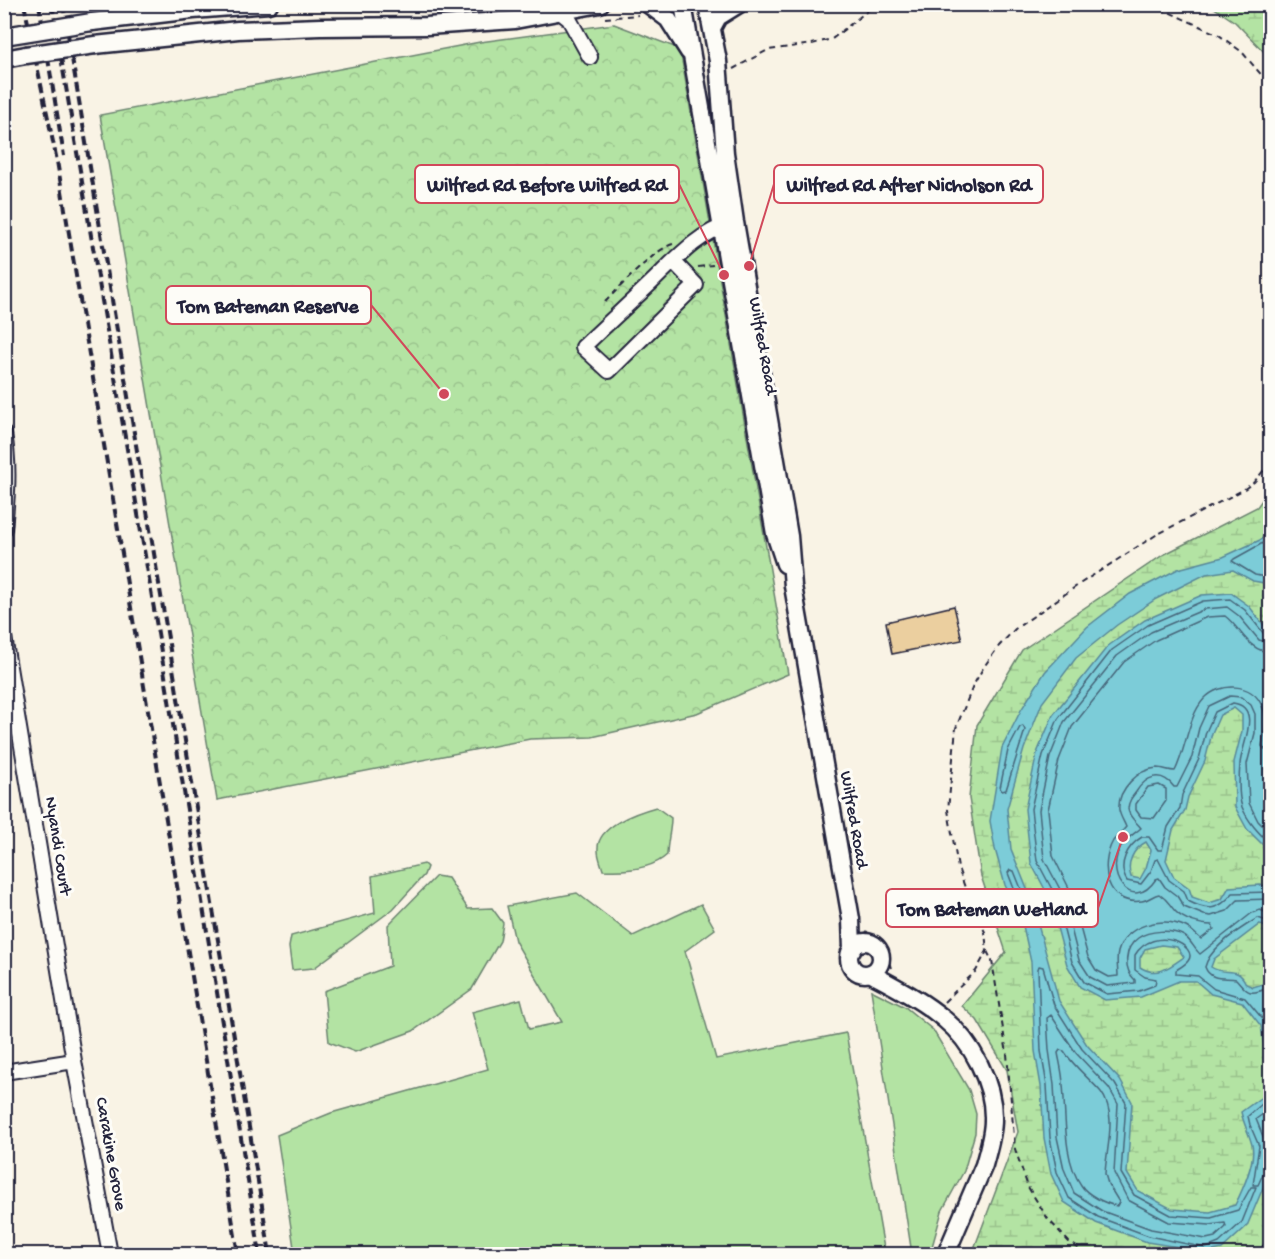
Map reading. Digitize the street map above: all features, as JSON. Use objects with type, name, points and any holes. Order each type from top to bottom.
[{"type":"main road","points":[[4,36],[92,22],[269,4]]},
{"type":"main road","points":[[4,59],[95,45],[238,30],[427,26],[514,20],[600,4]]},
{"type":"main road","points":[[648,4],[668,19],[693,58]]},
{"type":"main road","name":"Wilfred Road","points":[[683,4],[788,524],[793,586],[858,935]]},
{"type":"main road","name":"Wilfred Road","points":[[707,4],[717,61],[728,224]]},
{"type":"main road","points":[[712,28],[717,17],[739,4]]},
{"type":"main road","points":[[858,935],[879,950],[880,955],[874,969],[862,974],[853,969],[849,960],[858,935]]},
{"type":"main road","points":[[874,969],[895,981],[945,1020],[966,1042],[983,1072],[991,1101],[993,1118],[988,1149],[946,1254]]},
{"type":"street","points":[[559,11],[569,19],[590,57]]},
{"type":"street","points":[[676,255],[696,285],[609,371],[584,347],[676,255],[728,224]]},
{"type":"street","points":[[4,434],[7,450],[4,529]]},
{"type":"street","name":"Nyandi Court","points":[[4,637],[74,1061]]},
{"type":"street","points":[[4,1072],[74,1061]]},
{"type":"street","name":"Carakine Grove","points":[[74,1061],[110,1254]]},
{"type":"path","points":[[725,71],[744,64],[768,50],[832,39],[876,4]]},
{"type":"path","points":[[1151,4],[1219,35],[1242,52],[1270,85]]},
{"type":"path","points":[[605,302],[666,246],[672,243],[676,255]]},
{"type":"path","points":[[692,263],[696,268],[722,264]]},
{"type":"path","points":[[1158,1254],[1141,1249],[1126,1249],[1100,1254],[1083,1251],[1070,1242],[1048,1219],[1028,1187],[1014,1149],[1007,1054],[992,961],[987,951],[985,932],[968,896],[958,867],[948,810],[956,728],[983,668],[1007,637],[1100,570],[1156,535],[1243,490],[1254,482],[1270,463]]},
{"type":"path","points":[[858,935],[884,945],[889,954],[889,964],[895,981]]},
{"type":"path","points":[[939,1006],[976,970],[987,951]]},
{"type":"path","points":[[1255,1254],[1267,1242],[1270,1234]]},
{"type":"green space","points":[[1210,5],[1270,5],[1270,58],[1235,22]]},
{"type":"green space","points":[[614,24],[680,49],[788,674],[697,713],[592,737],[530,739],[217,800],[100,115],[480,42]]},
{"type":"green space","points":[[1270,489],[1270,1254],[972,1254],[1018,1132],[1007,1070],[977,1020],[962,1006],[1006,952],[981,876],[969,798],[977,725],[1022,650],[1163,555],[1257,507]]},
{"type":"green space","points":[[656,807],[671,818],[667,855],[645,867],[603,870],[598,850],[599,841],[604,834],[620,821]]},
{"type":"green space","points":[[424,864],[427,867],[424,875],[393,909],[314,968],[292,970],[289,947],[291,936],[375,913],[372,876]]},
{"type":"green space","points":[[436,876],[448,878],[468,909],[492,908],[503,923],[500,941],[472,989],[413,1031],[355,1052],[329,1042],[324,991],[390,966],[388,925]]},
{"type":"green space","points":[[577,893],[633,936],[701,904],[715,929],[685,951],[716,1059],[846,1033],[885,1254],[295,1254],[277,1135],[331,1113],[488,1069],[472,1012],[521,999],[529,1029],[562,1022],[515,941],[507,906]]},
{"type":"green space","points":[[871,990],[905,1007],[933,1030],[969,1090],[976,1114],[975,1133],[964,1171],[942,1211],[930,1254],[912,1254]]},
{"type":"water","points":[[1270,532],[1270,584],[1253,581],[1233,570],[1206,574],[1156,599],[1117,625],[1076,658],[1042,703],[1024,749],[1007,809],[1011,849],[1031,899],[1059,1001],[1087,1045],[1120,1080],[1132,1102],[1127,1173],[1138,1191],[1172,1209],[1210,1212],[1235,1205],[1248,1175],[1253,1151],[1241,1112],[1270,1094],[1270,1171],[1247,1226],[1222,1249],[1208,1252],[1147,1242],[1096,1223],[1064,1202],[1051,1174],[1044,1138],[1041,1086],[1035,1051],[1031,962],[1022,921],[1005,885],[990,821],[1002,748],[1021,710],[1045,672],[1087,627],[1130,594],[1178,569],[1223,557],[1260,540]]},
{"type":"water","points":[[1231,593],[1249,606],[1270,633],[1270,749],[1267,776],[1270,783],[1270,852],[1247,829],[1235,807],[1234,762],[1242,731],[1242,715],[1234,708],[1220,715],[1212,733],[1205,761],[1188,797],[1185,810],[1173,830],[1166,860],[1174,877],[1189,888],[1192,897],[1209,903],[1222,899],[1229,887],[1270,886],[1270,930],[1260,924],[1214,959],[1211,967],[1216,970],[1235,972],[1243,978],[1246,984],[1253,987],[1263,984],[1270,957],[1270,1068],[1266,1059],[1261,1026],[1242,1002],[1211,994],[1196,981],[1179,981],[1141,997],[1105,1000],[1080,987],[1067,965],[1049,897],[1031,863],[1025,809],[1037,753],[1053,715],[1108,646],[1145,620],[1202,595]],"holes":[[[1146,842],[1151,850],[1146,868],[1140,879],[1131,877],[1129,867],[1132,857],[1137,848]],[[1161,945],[1177,947],[1184,957],[1163,970],[1152,971],[1140,967],[1140,958],[1145,949]]]},
{"type":"building","points":[[954,606],[962,640],[892,654],[886,622]]},
{"type":"railway","points":[[24,4],[57,161],[238,1254]]},
{"type":"railway","points":[[39,4],[64,156]]},
{"type":"railway","points":[[52,4],[260,1254]]},
{"type":"railway","points":[[63,4],[270,1254]]},
{"type":"place","name":"Wilfred Rd After Nicholson Rd","points":[[749,266]]},
{"type":"place","name":"Wilfred Rd Before Wilfred Rd","points":[[724,275]]},
{"type":"place","name":"Tom Bateman Reserve","points":[[444,394]]},
{"type":"place","name":"Tom Bateman Wetland","points":[[1123,837]]}]
